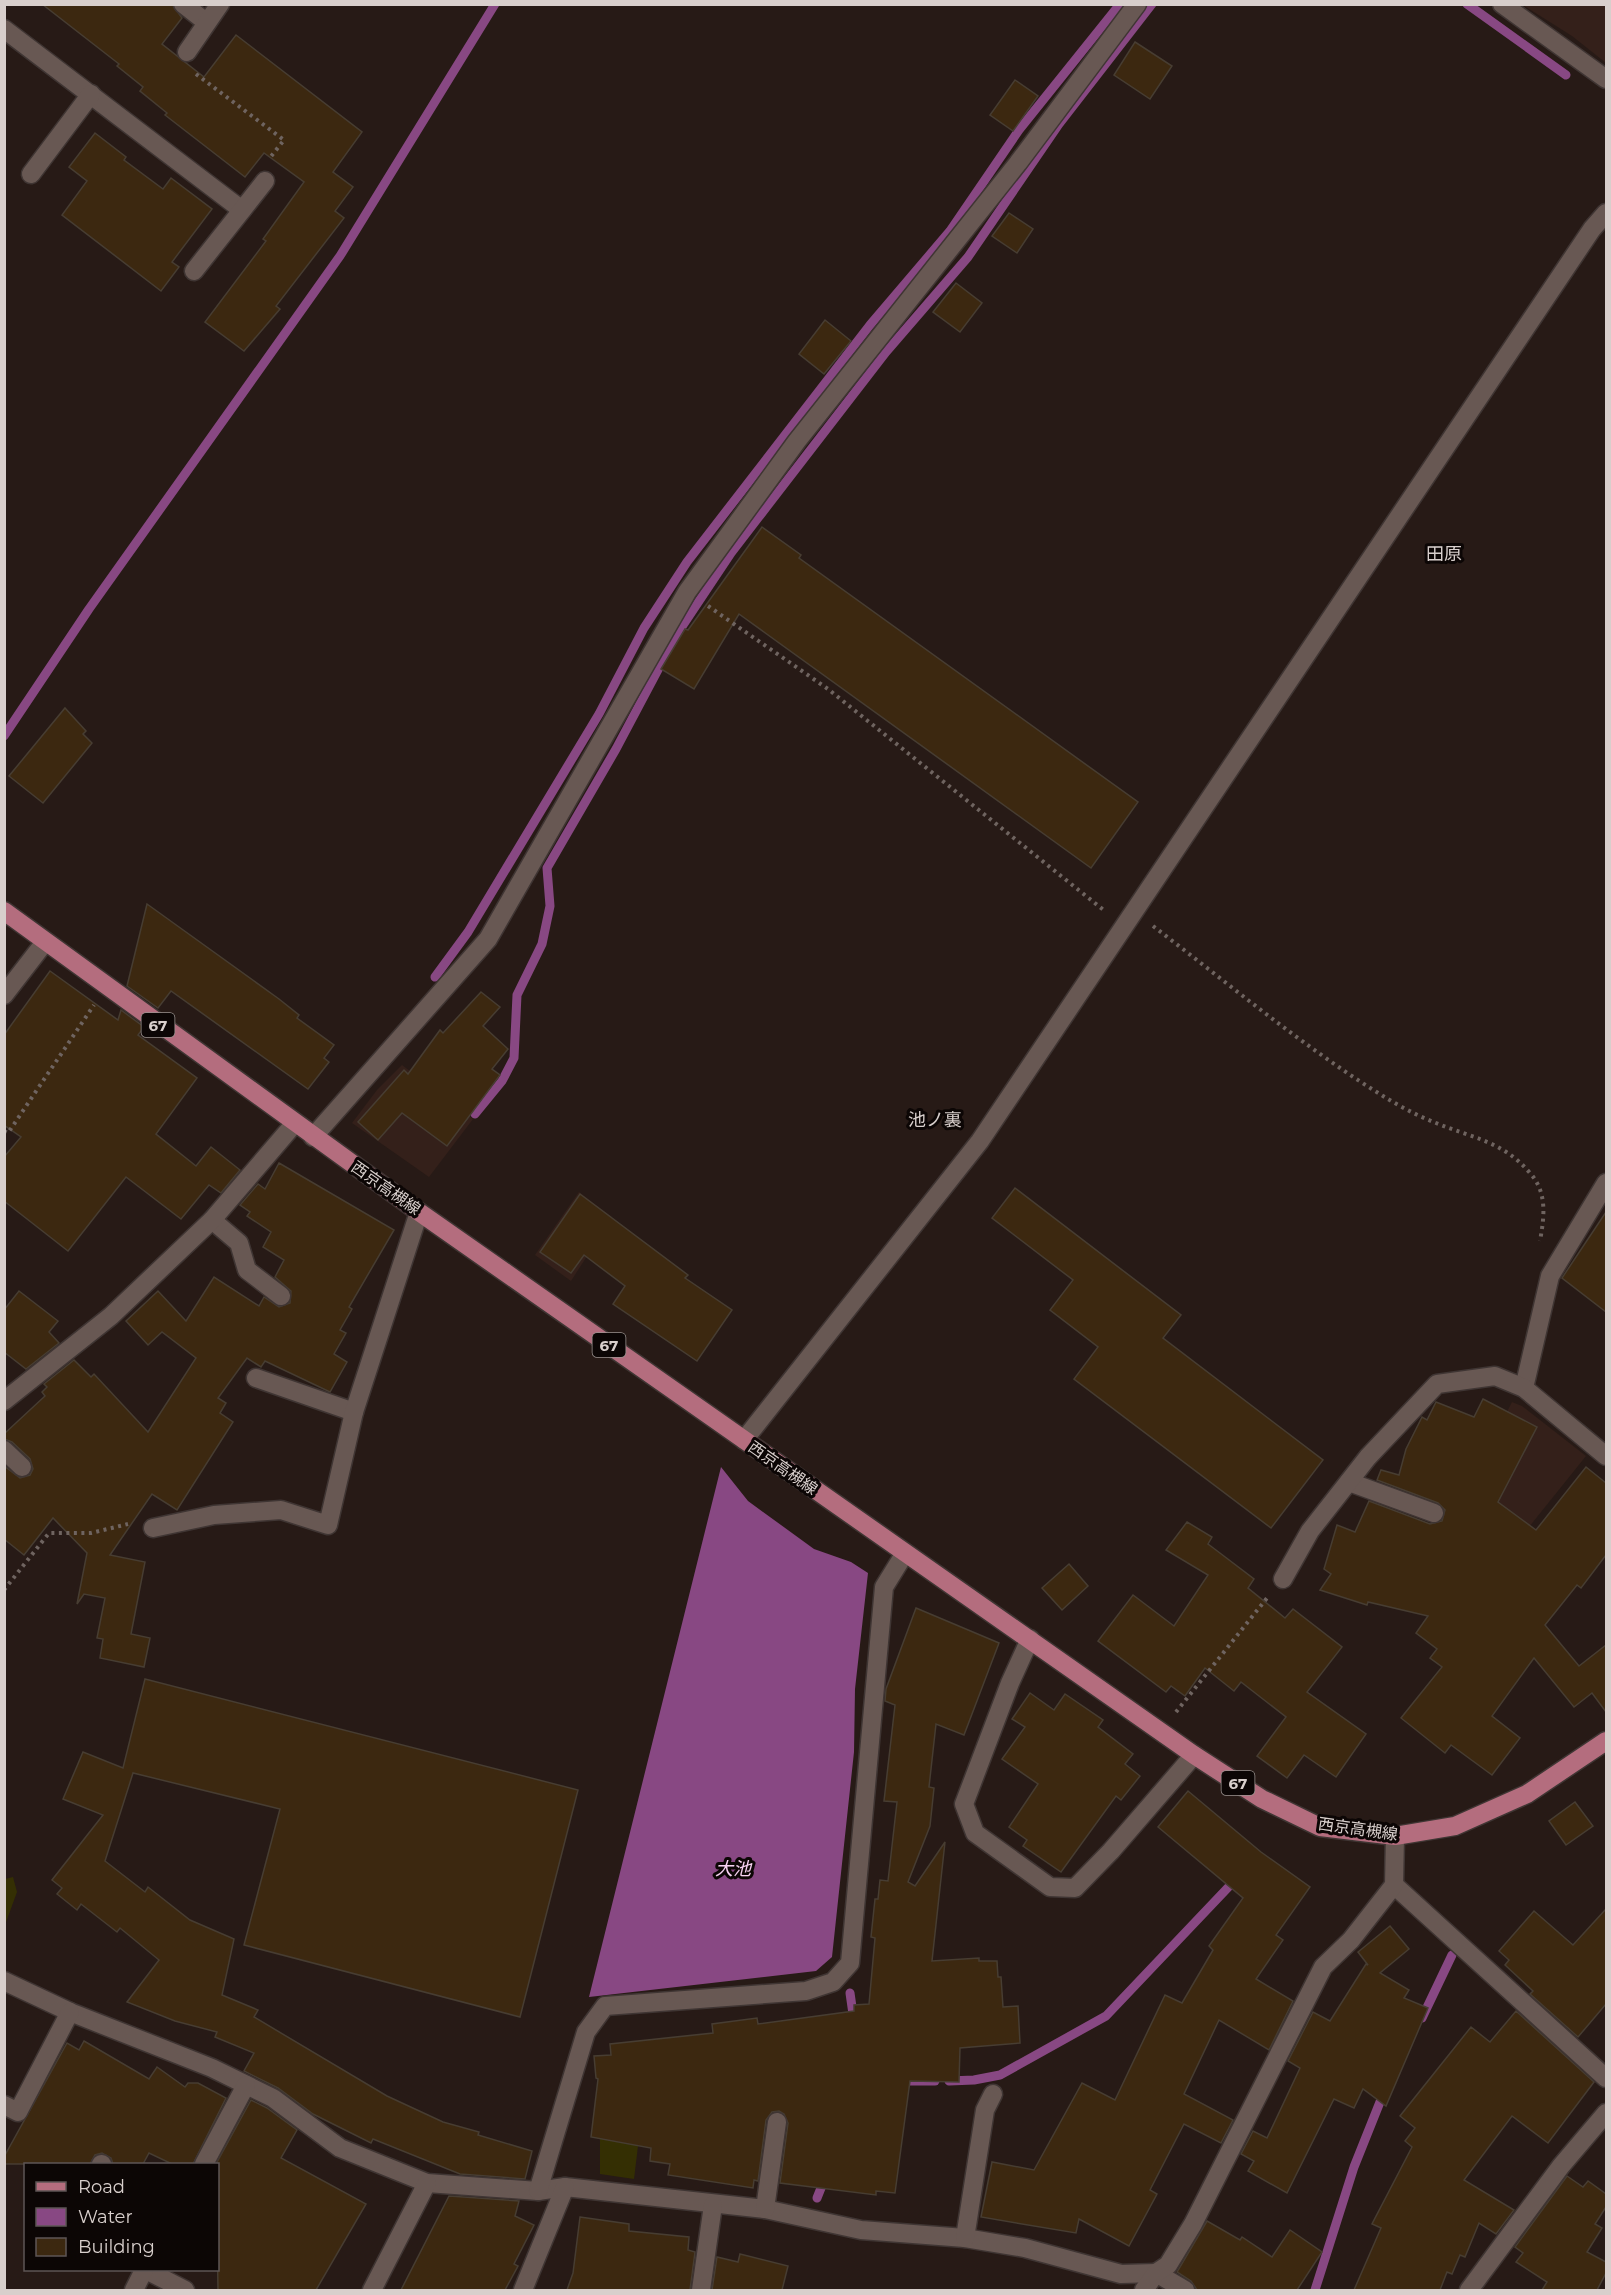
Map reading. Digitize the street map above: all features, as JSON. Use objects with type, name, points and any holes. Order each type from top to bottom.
[{"type":"main road","name":"西京高槻線","points":[[4,911],[419,1212],[1194,1755],[1262,1799],[1320,1827],[1395,1836],[1455,1826],[1507,1804],[1605,1745]]},
{"type":"street","points":[[183,4],[206,22]]},
{"type":"street","points":[[187,51],[220,4]]},
{"type":"street","points":[[313,1137],[488,939],[687,592],[797,441],[1018,163],[1137,4]]},
{"type":"street","points":[[1502,4],[1606,80]]},
{"type":"street","points":[[4,29],[242,210]]},
{"type":"street","points":[[31,174],[91,94]]},
{"type":"street","points":[[194,271],[265,181]]},
{"type":"street","points":[[744,1440],[980,1141],[1592,229],[1606,213]]},
{"type":"street","points":[[4,995],[45,942]]},
{"type":"street","points":[[4,1401],[111,1316],[213,1220],[296,1123]]},
{"type":"street","points":[[1524,1388],[1550,1276],[1606,1183]]},
{"type":"street","points":[[153,1528],[214,1515],[281,1510],[328,1525],[354,1412],[419,1212]]},
{"type":"street","points":[[213,1220],[239,1243],[248,1270],[281,1296]]},
{"type":"street","points":[[1283,1579],[1310,1531],[1368,1457],[1437,1384],[1494,1376],[1524,1388],[1606,1456]]},
{"type":"street","points":[[256,1378],[354,1412]]},
{"type":"street","points":[[4,1450],[22,1467]]},
{"type":"street","points":[[1349,1482],[1434,1513]]},
{"type":"street","points":[[538,2191],[586,2032],[604,2006],[806,1991],[833,1982],[850,1963],[884,1587],[905,1553]]},
{"type":"street","points":[[1030,1639],[1010,1683],[964,1804],[975,1833],[1050,1887],[1075,1888],[1111,1851],[1194,1755]]},
{"type":"street","points":[[1144,2290],[1156,2274],[1168,2265],[1193,2224],[1323,1967],[1351,1940],[1395,1885],[1395,1836]]},
{"type":"street","points":[[1395,1885],[1606,2078]]},
{"type":"street","points":[[4,1981],[70,2012],[212,2067],[273,2098],[340,2148],[427,2183],[538,2191],[565,2187],[765,2209],[861,2230],[965,2238],[1025,2248],[1121,2274],[1156,2274],[1185,2290]]},
{"type":"street","points":[[4,2105],[18,2112],[70,2012]]},
{"type":"street","points":[[205,2163],[246,2085]]},
{"type":"street","points":[[965,2238],[985,2110],[993,2094]]},
{"type":"street","points":[[1469,2290],[1562,2166],[1606,2113]]},
{"type":"street","points":[[765,2209],[777,2122]]},
{"type":"street","points":[[372,2290],[427,2183]]},
{"type":"street","points":[[523,2290],[565,2187]]},
{"type":"street","points":[[701,2290],[713,2205]]},
{"type":"street","points":[[134,2290],[144,2271]]},
{"type":"street","points":[[147,2271],[185,2290]]},
{"type":"path","points":[[187,51],[199,63],[196,74],[284,140],[256,175],[265,181]]},
{"type":"path","points":[[687,592],[828,689],[1130,920],[1384,1097],[1435,1123],[1506,1149],[1532,1174],[1541,1192],[1545,1213],[1537,1261],[1550,1276]]},
{"type":"path","points":[[4,1131],[8,1133],[106,987]]},
{"type":"path","points":[[4,1590],[49,1533],[91,1533],[132,1523],[153,1528]]},
{"type":"path","points":[[1161,1731],[1283,1579]]},
{"type":"shaded area","points":[[1523,5],[1606,5],[1606,63],[1572,36]]},
{"type":"shaded area","points":[[402,1065],[473,1119],[429,1177],[352,1123],[377,1090]]},
{"type":"shaded area","points":[[579,1192],[612,1217],[571,1281],[535,1255]]},
{"type":"shaded area","points":[[1512,1402],[1522,1406],[1586,1456],[1460,1613],[1453,1518]]},
{"type":"shaded area","points":[[13,1877],[17,1892],[5,1925],[5,1879]]},
{"type":"shaded area","points":[[643,2105],[634,2179],[600,2174],[600,2136]]},
{"type":"water","name":"大池","points":[[721,1467],[748,1501],[814,1549],[851,1562],[868,1573],[855,1689],[854,1752],[832,1957],[816,1971],[589,1997]]},
{"type":"building","points":[[42,4],[172,4],[182,18],[162,44],[204,77],[236,35],[362,132],[333,172],[353,187],[335,211],[344,218],[276,306],[280,309],[244,351],[205,322],[266,241],[263,239],[304,182],[264,153],[245,177],[165,115],[167,113],[140,91],[143,87],[117,66],[119,64]]},
{"type":"building","points":[[1135,42],[1172,66],[1150,99],[1114,75]]},
{"type":"building","points":[[1015,80],[1038,96],[1013,131],[990,115]]},
{"type":"building","points":[[95,133],[126,157],[124,160],[163,189],[171,178],[212,209],[172,262],[179,267],[161,291],[62,215],[87,181],[69,167]]},
{"type":"building","points":[[1009,213],[1033,229],[1017,253],[992,236]]},
{"type":"building","points":[[956,283],[982,303],[960,332],[933,312]]},
{"type":"building","points":[[825,320],[851,341],[824,374],[799,354]]},
{"type":"building","points":[[762,527],[801,555],[799,558],[1138,802],[1091,868],[739,614],[694,689],[661,669],[685,629],[688,630]]},
{"type":"building","points":[[65,708],[86,731],[83,734],[92,743],[43,803],[9,776]]},
{"type":"building","points":[[147,904],[279,999],[299,1015],[297,1018],[334,1045],[324,1058],[329,1062],[308,1089],[171,991],[158,1008],[127,986]]},
{"type":"building","points":[[50,971],[118,1020],[121,1010],[144,1027],[138,1035],[197,1078],[156,1134],[196,1166],[211,1147],[240,1170],[221,1193],[209,1185],[181,1219],[126,1177],[68,1251],[4,1201],[4,1157],[21,1137],[4,1125],[4,1035]]},
{"type":"building","points":[[481,992],[500,1007],[483,1026],[508,1049],[492,1069],[500,1075],[447,1146],[402,1113],[378,1140],[358,1122],[404,1070],[408,1074],[440,1030],[443,1033]]},
{"type":"building","points":[[279,1163],[394,1230],[349,1307],[352,1309],[340,1330],[346,1333],[334,1354],[347,1362],[330,1392],[265,1361],[261,1367],[247,1358],[218,1398],[226,1403],[220,1413],[233,1422],[177,1510],[152,1494],[110,1555],[145,1562],[131,1634],[150,1638],[144,1667],[100,1658],[103,1639],[97,1638],[105,1598],[84,1594],[77,1604],[87,1553],[53,1518],[24,1555],[4,1539],[4,1466],[20,1478],[30,1475],[33,1469],[30,1459],[12,1442],[4,1439],[4,1434],[45,1396],[42,1392],[47,1387],[44,1384],[74,1360],[91,1377],[94,1374],[148,1432],[196,1358],[162,1332],[148,1345],[126,1321],[158,1291],[186,1321],[214,1277],[259,1306],[264,1297],[279,1307],[290,1303],[291,1291],[275,1277],[284,1260],[263,1247],[271,1232],[247,1216],[250,1212],[240,1205],[258,1184],[265,1189]]},
{"type":"building","points":[[1015,1188],[1181,1315],[1163,1338],[1323,1460],[1271,1528],[1074,1379],[1098,1347],[1050,1310],[1073,1280],[992,1218]]},
{"type":"building","points":[[580,1194],[688,1275],[685,1278],[732,1310],[697,1361],[613,1304],[625,1286],[584,1255],[571,1273],[540,1252]]},
{"type":"building","points":[[1606,1212],[1606,1312],[1562,1278]]},
{"type":"building","points":[[19,1291],[58,1321],[49,1332],[59,1343],[26,1369],[4,1352],[4,1310]]},
{"type":"building","points":[[1483,1399],[1537,1427],[1498,1502],[1536,1530],[1586,1467],[1606,1483],[1606,1555],[1581,1588],[1577,1585],[1545,1625],[1579,1666],[1606,1645],[1606,1712],[1592,1693],[1574,1707],[1534,1658],[1492,1716],[1520,1738],[1492,1775],[1451,1745],[1445,1753],[1401,1718],[1442,1667],[1430,1658],[1437,1649],[1416,1633],[1428,1616],[1368,1602],[1367,1605],[1320,1590],[1331,1574],[1324,1569],[1337,1525],[1355,1532],[1369,1501],[1430,1524],[1442,1521],[1445,1510],[1438,1503],[1377,1480],[1381,1470],[1399,1475],[1406,1449],[1422,1417],[1427,1420],[1436,1402],[1474,1417]]},
{"type":"building","points":[[1187,1522],[1212,1537],[1208,1544],[1254,1579],[1248,1588],[1285,1618],[1293,1609],[1342,1647],[1307,1692],[1366,1734],[1336,1777],[1304,1755],[1287,1778],[1257,1756],[1286,1717],[1241,1682],[1234,1691],[1205,1668],[1185,1696],[1171,1686],[1166,1692],[1098,1641],[1133,1595],[1174,1626],[1208,1575],[1166,1550]]},
{"type":"building","points":[[1069,1564],[1088,1586],[1062,1610],[1042,1588]]},
{"type":"building","points":[[916,1608],[999,1643],[964,1735],[936,1724],[929,1787],[934,1788],[930,1826],[908,1882],[915,1886],[945,1842],[932,1961],[979,1958],[979,1961],[997,1961],[998,1977],[1001,1977],[1003,2007],[1018,2006],[1020,2043],[960,2048],[959,2082],[910,2081],[895,2193],[876,2191],[876,2195],[780,2183],[788,2123],[784,2114],[779,2111],[772,2112],[766,2120],[758,2181],[754,2180],[753,2188],[668,2175],[670,2164],[650,2161],[651,2148],[591,2137],[598,2079],[594,2056],[611,2055],[610,2044],[713,2033],[712,2024],[757,2018],[758,2024],[854,2011],[854,2005],[869,2004],[875,1938],[871,1937],[875,1899],[878,1899],[880,1880],[888,1881],[897,1802],[884,1801],[895,1705],[885,1701],[886,1689]]},
{"type":"building","points":[[145,1679],[578,1790],[520,2017],[244,1945],[280,1809],[133,1773],[105,1861],[145,1892],[148,1887],[190,1920],[234,1939],[222,1995],[258,2010],[254,2017],[387,2096],[443,2122],[532,2151],[525,2179],[460,2174],[373,2139],[371,2143],[313,2114],[278,2088],[244,2071],[254,2053],[215,2037],[217,2032],[175,2021],[127,2002],[159,1960],[120,1928],[117,1932],[81,1904],[77,1910],[57,1894],[62,1888],[52,1880],[103,1815],[63,1799],[83,1752],[123,1768]]},
{"type":"building","points":[[1030,1693],[1054,1710],[1065,1694],[1103,1720],[1098,1727],[1133,1754],[1125,1764],[1140,1776],[1121,1800],[1116,1796],[1061,1872],[1023,1846],[1027,1840],[1009,1827],[1038,1784],[1002,1759],[1025,1727],[1012,1719]]},
{"type":"building","points":[[1188,1791],[1261,1852],[1310,1887],[1276,1935],[1283,1940],[1256,1979],[1293,2001],[1269,2050],[1219,2020],[1184,2094],[1233,2120],[1221,2143],[1184,2124],[1150,2190],[1157,2194],[1129,2246],[1079,2219],[1076,2233],[981,2217],[992,2162],[1034,2170],[1082,2083],[1115,2100],[1165,1995],[1182,2003],[1213,1950],[1209,1946],[1243,1898],[1158,1827]]},
{"type":"building","points":[[1575,1802],[1593,1826],[1566,1845],[1549,1821]]},
{"type":"building","points":[[1606,1909],[1606,2004],[1578,2037],[1530,1994],[1533,1991],[1505,1965],[1509,1960],[1499,1951],[1534,1911],[1573,1945]]},
{"type":"building","points":[[1390,1926],[1409,1949],[1380,1973],[1409,1990],[1404,1998],[1428,2008],[1386,2106],[1363,2089],[1354,2108],[1334,2099],[1287,2193],[1248,2171],[1254,2161],[1241,2154],[1253,2131],[1267,2138],[1300,2068],[1288,2061],[1313,2012],[1330,2021],[1366,1964],[1368,1965],[1358,1952]]},
{"type":"building","points":[[1516,2011],[1594,2082],[1548,2143],[1512,2116],[1464,2180],[1514,2210],[1496,2234],[1479,2223],[1465,2257],[1460,2255],[1452,2274],[1447,2272],[1440,2290],[1354,2290],[1381,2228],[1372,2224],[1412,2147],[1405,2141],[1415,2128],[1400,2116],[1471,2027],[1490,2042]]},
{"type":"building","points":[[84,2041],[149,2079],[157,2067],[185,2087],[188,2083],[198,2083],[226,2098],[194,2163],[170,2163],[149,2153],[144,2163],[113,2163],[111,2158],[102,2153],[95,2155],[91,2163],[4,2164],[4,2157],[67,2043],[79,2050]]},
{"type":"building","points":[[251,2100],[267,2108],[297,2130],[281,2158],[366,2204],[316,2290],[218,2290],[219,2163],[217,2163]]},
{"type":"building","points":[[1567,2176],[1583,2187],[1588,2181],[1606,2194],[1606,2207],[1595,2224],[1602,2228],[1587,2252],[1606,2262],[1606,2273],[1597,2290],[1542,2290],[1547,2282],[1516,2262],[1523,2253],[1515,2247]]},
{"type":"building","points":[[449,2196],[519,2201],[515,2216],[534,2225],[514,2264],[518,2266],[505,2290],[401,2290]]},
{"type":"building","points":[[580,2217],[629,2224],[629,2231],[689,2237],[688,2250],[695,2252],[690,2290],[567,2290],[573,2273]]},
{"type":"building","points":[[1207,2221],[1240,2240],[1242,2237],[1272,2257],[1290,2230],[1322,2252],[1297,2290],[1197,2290],[1191,2281],[1177,2272]]},
{"type":"building","points":[[740,2254],[788,2266],[782,2290],[712,2290],[717,2257],[738,2262]]},
{"type":"waterway","points":[[4,736],[89,609],[340,256],[495,4]]},
{"type":"waterway","points":[[435,977],[468,932],[599,714],[644,628],[687,562],[870,325],[950,231],[1019,130],[1120,4]]},
{"type":"waterway","points":[[475,1114],[502,1081],[514,1058],[517,995],[542,944],[550,906],[547,868],[616,749],[677,634],[731,553],[886,352],[968,257],[1059,124],[1152,4]]},
{"type":"waterway","points":[[1467,4],[1566,75]]},
{"type":"waterway","points":[[949,2081],[974,2080],[1000,2075],[1106,2016],[1238,1877]]},
{"type":"waterway","points":[[1422,2018],[1452,1955]]},
{"type":"waterway","points":[[850,1993],[854,2021]]},
{"type":"waterway","points":[[898,2081],[935,2081]]},
{"type":"waterway","points":[[1315,2290],[1354,2167],[1384,2092]]},
{"type":"waterway","points":[[817,2198],[825,2178]]},
{"type":"district","name":"田原","points":[[1444,554]]},
{"type":"district","name":"池ノ裏","points":[[935,1120]]}]
